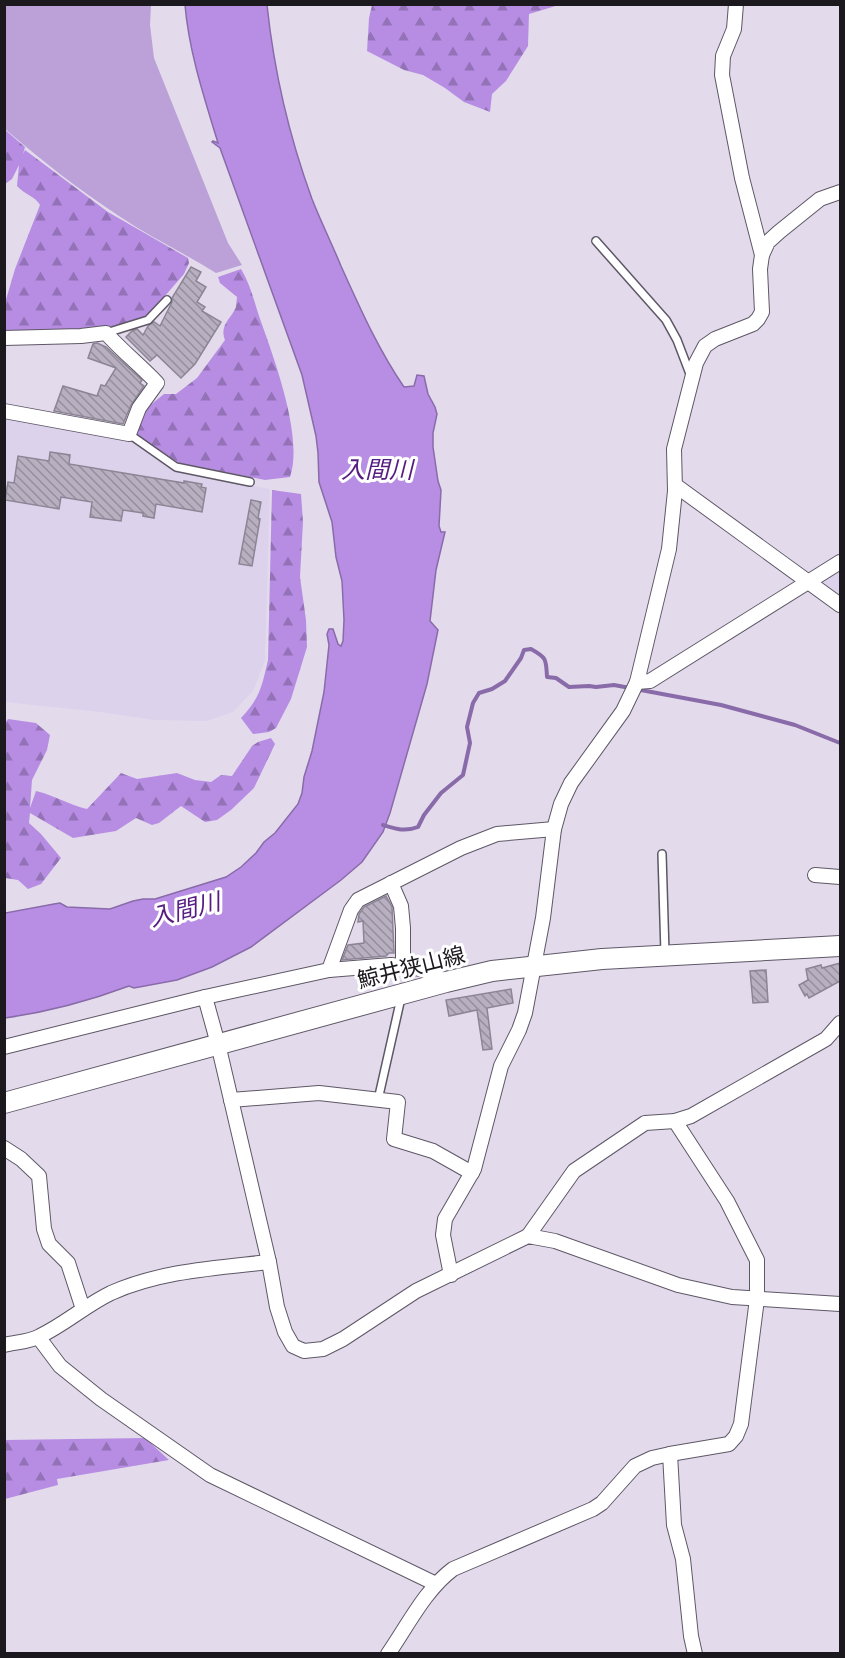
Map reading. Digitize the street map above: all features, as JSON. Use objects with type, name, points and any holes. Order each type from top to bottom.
[{"type":"main road","name":"鯨井狭山線","points":[[4,1103],[446,982],[492,972],[602,959],[840,946]]},
{"type":"street","points":[[736,4],[734,29],[723,56],[722,75],[742,178],[762,255]]},
{"type":"street","points":[[451,1275],[443,1235],[445,1219],[472,1173],[501,1066],[525,1013],[543,918],[554,829],[561,804],[571,783],[623,711],[638,682],[669,549],[675,485],[674,449],[691,376],[705,346],[715,339],[753,324],[758,319],[762,312],[760,269],[762,255],[768,242],[820,199],[840,192]]},
{"type":"street","points":[[4,338],[106,333],[157,383],[139,408],[129,434],[4,411]]},
{"type":"street","points":[[675,485],[840,604]]},
{"type":"street","points":[[638,682],[650,681],[840,562]]},
{"type":"street","points":[[329,970],[351,910],[357,900],[461,848],[497,834],[554,829]]},
{"type":"street","points":[[815,875],[840,877]]},
{"type":"street","points":[[391,883],[401,906],[403,967]]},
{"type":"street","points":[[4,1047],[205,997],[329,970],[390,965],[422,969],[446,982]]},
{"type":"street","points":[[205,997],[218,1044],[277,1307],[285,1332],[293,1346],[304,1351],[323,1349],[344,1339],[416,1291],[528,1236],[574,1171],[645,1123],[675,1121],[691,1116],[826,1038],[840,1023]]},
{"type":"street","points":[[826,1038],[840,1041]]},
{"type":"street","points":[[231,1101],[319,1093],[398,1102],[394,1138],[433,1151],[472,1173]]},
{"type":"street","points":[[388,1653],[436,1584],[453,1569],[585,1514],[602,1503],[635,1466],[652,1458],[729,1444],[736,1436],[741,1424],[757,1299],[757,1260],[727,1201],[675,1121]]},
{"type":"street","points":[[4,1148],[21,1159],[39,1176],[44,1229],[49,1244],[68,1263],[83,1309]]},
{"type":"street","points":[[528,1236],[555,1241],[678,1285],[732,1297],[840,1304]]},
{"type":"street","points":[[4,1345],[39,1338],[112,1293],[142,1282],[193,1270],[268,1262]]},
{"type":"street","points":[[39,1338],[60,1366],[93,1393],[210,1475],[436,1584]]},
{"type":"street","points":[[670,1454],[674,1525],[683,1559],[691,1636],[695,1653]]},
{"type":"lane","points":[[596,241],[666,320],[677,340],[691,376]]},
{"type":"lane","points":[[106,333],[148,320],[167,300]]},
{"type":"lane","points":[[129,434],[176,466],[250,482]]},
{"type":"lane","points":[[662,854],[666,956]]},
{"type":"lane","points":[[378,1100],[402,994]]},
{"type":"shaded area","points":[[5,4],[151,5],[150,25],[154,58],[228,243],[242,265],[216,273],[155,238],[89,196],[5,129]]},
{"type":"shaded area","points":[[4,416],[130,440],[175,471],[270,489],[265,661],[253,691],[233,712],[207,721],[154,720],[5,702]]},
{"type":"shaded area","points":[[840,566],[840,599],[818,583]]},
{"type":"green space","points":[[372,4],[559,5],[529,14],[528,46],[506,81],[492,94],[490,112],[464,102],[423,75],[404,70],[367,51]]},
{"type":"green space","points":[[4,129],[25,147],[23,154],[25,150],[108,212],[188,258],[189,263],[184,274],[145,319],[102,330],[5,332],[5,303],[15,269],[40,205],[17,186],[19,165],[12,179],[5,184]]},
{"type":"green space","points":[[241,269],[252,292],[285,396],[293,440],[290,477],[265,480],[179,463],[134,433],[143,411],[164,394],[176,394],[197,378],[225,340],[223,330],[236,307],[237,297],[220,283],[218,277]]},
{"type":"green space","points":[[272,490],[301,494],[303,522],[300,577],[307,647],[291,699],[276,728],[269,732],[253,734],[241,718],[259,691],[268,660]]},
{"type":"green space","points":[[8,719],[36,723],[50,735],[47,750],[32,780],[30,808],[36,791],[87,809],[121,773],[137,779],[177,773],[195,780],[211,782],[221,775],[232,776],[252,746],[258,742],[271,738],[275,744],[254,788],[217,820],[205,822],[181,806],[159,823],[152,825],[136,818],[116,831],[73,838],[30,813],[29,823],[61,858],[41,884],[28,889],[18,880],[5,878],[4,724]]},
{"type":"green space","points":[[145,1438],[169,1460],[57,1479],[58,1485],[5,1499],[4,1440]]},
{"type":"water","name":"入間川","points":[[185,5],[267,5],[284,103],[296,151],[315,208],[362,313],[404,387],[414,386],[417,375],[424,376],[428,394],[437,414],[433,447],[441,490],[439,526],[441,532],[445,532],[436,570],[430,621],[438,630],[427,684],[390,813],[383,832],[362,862],[251,947],[212,967],[177,980],[134,988],[129,986],[68,1005],[5,1018],[5,913],[60,903],[67,907],[110,909],[133,901],[155,899],[226,877],[241,867],[275,833],[298,804],[302,793],[324,692],[329,629],[333,629],[338,644],[341,646],[343,641],[342,581],[336,557],[332,522],[319,482],[316,436],[302,375],[220,148],[212,142],[218,143],[202,92]]},
{"type":"building","points":[[191,267],[201,272],[196,281],[206,287],[197,302],[205,307],[202,311],[221,322],[195,364],[181,378],[157,355],[150,361],[126,337],[137,329],[143,335],[148,326],[154,322],[160,326],[172,298]]},
{"type":"building","points":[[97,343],[106,347],[142,380],[140,383],[144,386],[131,405],[123,424],[54,411],[63,386],[97,396],[101,385],[105,386],[116,368],[88,358],[93,344]]},
{"type":"building","points":[[50,452],[70,455],[69,464],[202,484],[201,487],[206,488],[202,512],[156,504],[154,518],[143,516],[143,513],[123,510],[121,521],[90,517],[92,502],[61,497],[59,509],[5,500],[8,482],[14,483],[18,456],[49,461]]},
{"type":"building","points":[[251,500],[261,502],[252,566],[239,564]]},
{"type":"building","points":[[386,896],[392,907],[394,953],[386,956],[342,960],[348,945],[364,943],[363,921],[358,922],[359,914],[364,907]]},
{"type":"building","points":[[840,963],[840,981],[809,998],[807,994],[805,996],[799,985],[808,980],[806,969]]},
{"type":"building","points":[[766,970],[768,1002],[753,1003],[750,971]]},
{"type":"building","points":[[511,989],[513,1003],[487,1008],[492,1049],[483,1050],[477,1010],[449,1016],[446,1000]]},
{"type":"waterway","points":[[383,825],[405,830],[418,827],[441,793],[463,775],[470,743],[467,727],[473,703],[479,693],[492,689],[505,681],[524,650],[531,649],[543,657],[547,677],[556,678],[569,687],[614,685],[721,705],[795,725],[840,743]]}]
